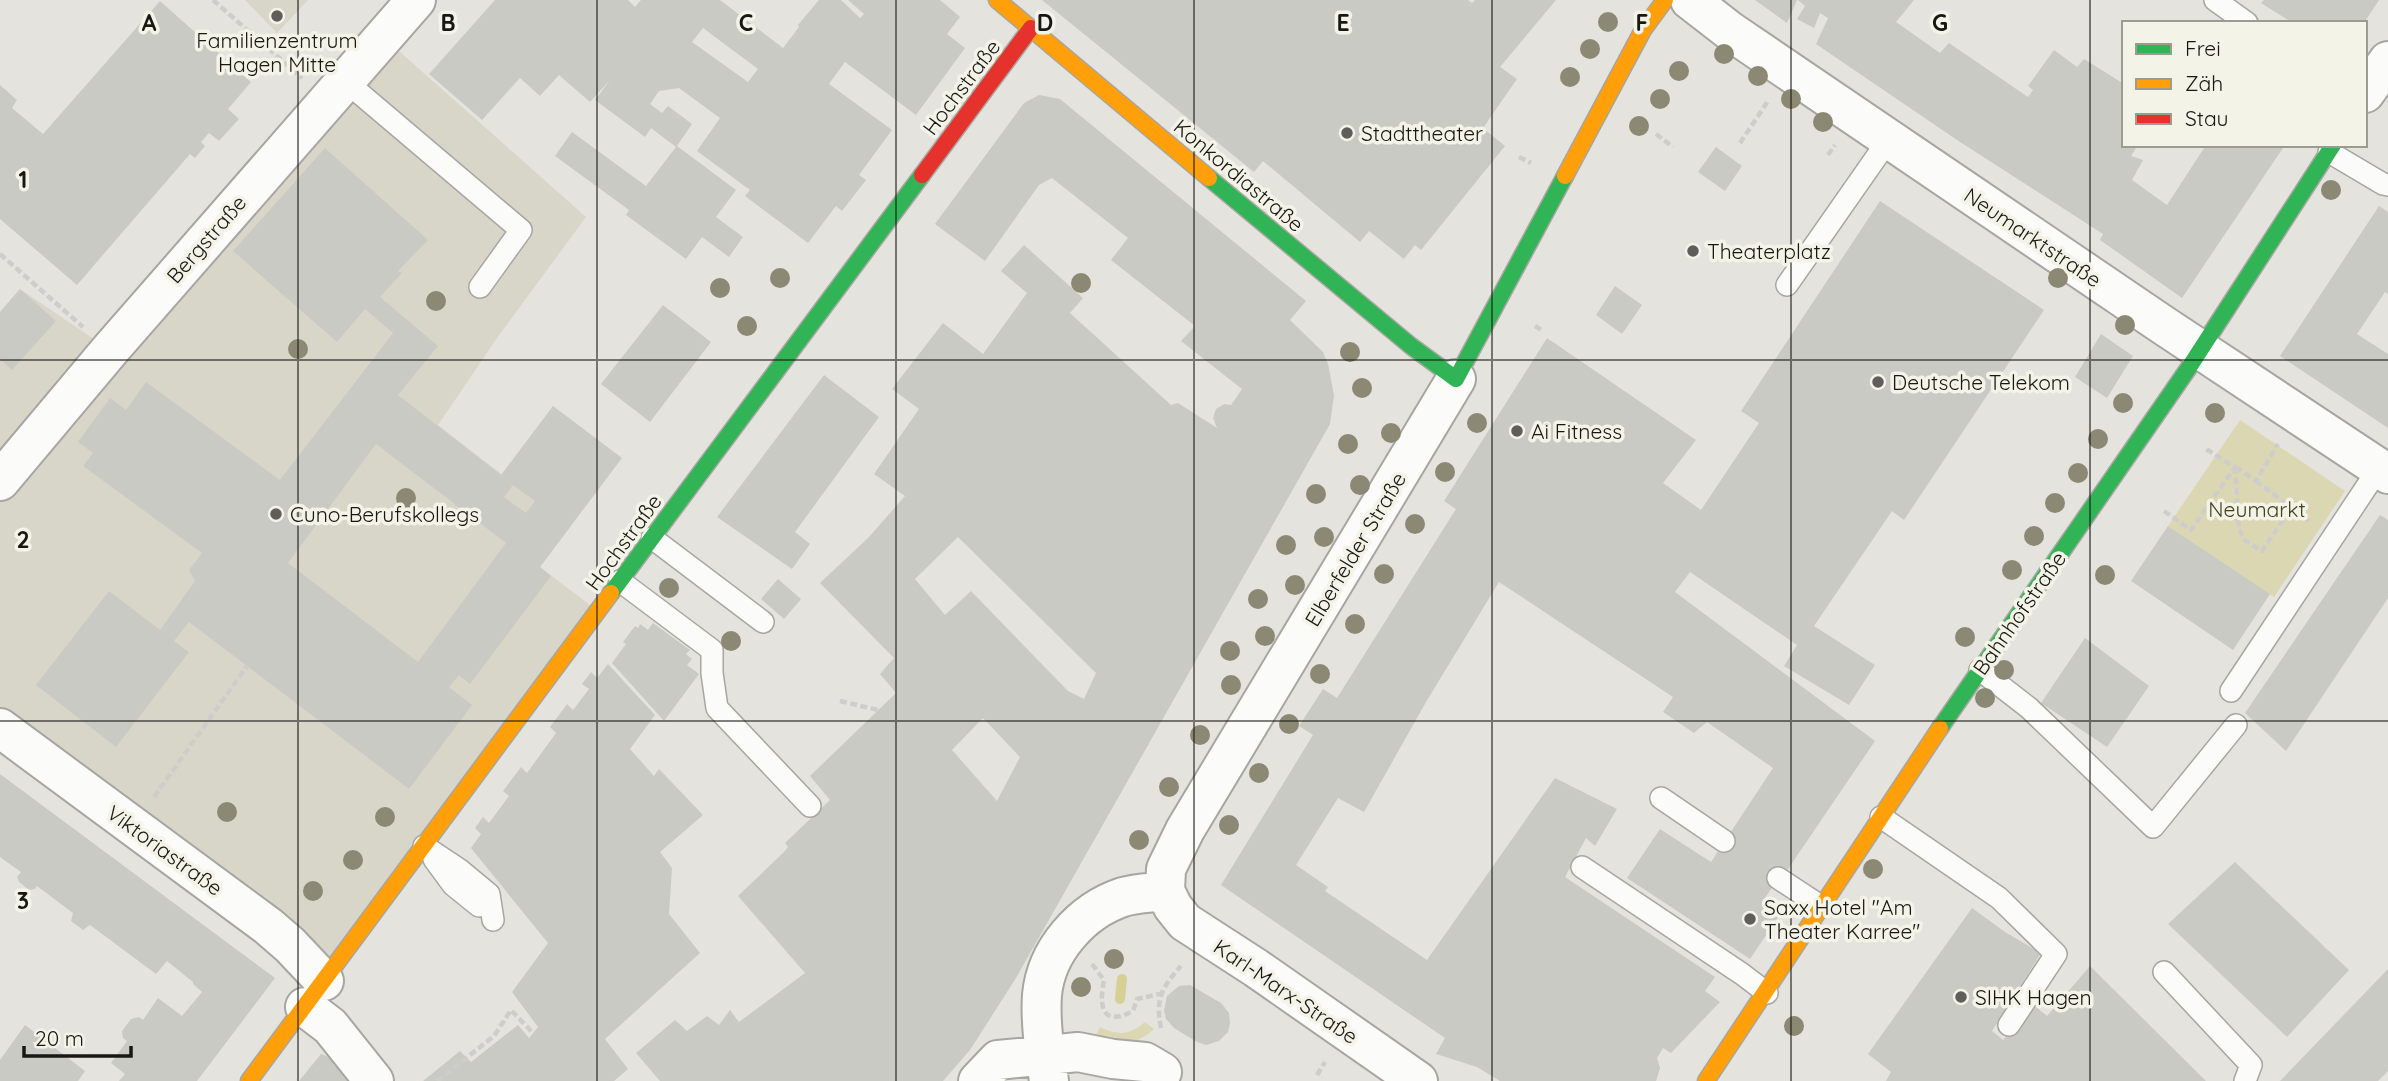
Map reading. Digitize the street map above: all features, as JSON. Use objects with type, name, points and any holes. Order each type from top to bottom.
[{"type":"street","name":"Bergstraße","points":[[0,481],[110,350],[415,0]]},
{"type":"street","name":"Konkordiastraße","points":[[998,0],[1326,276],[1456,379]]},
{"type":"street","name":"Elberfelder Straße","points":[[1165,891],[1166,869],[1185,830],[1456,379],[1643,30],[1665,0]]},
{"type":"street","name":"Neumarktstraße","points":[[1690,0],[1730,31],[1889,139],[2384,471]]},
{"type":"street","name":"Hochstraße","points":[[249,1081],[1031,28]]},
{"type":"street","points":[[2367,90],[2388,61]]},
{"type":"street","name":"Bahnhofstraße","points":[[1706,1081],[1980,670],[2199,349],[2331,148]]},
{"type":"street","name":"Viktoriastraße","points":[[0,728],[290,945],[304,962],[314,994],[330,1026],[374,1081]]},
{"type":"street","points":[[1047,1068],[1042,996],[1050,963],[1064,941],[1075,926],[1097,908],[1125,897],[1165,891]]},
{"type":"street","name":"Karl-Marx-Straße","points":[[1165,891],[1173,908],[1185,922],[1418,1081]]},
{"type":"street","points":[[978,1081],[998,1060],[1047,1068],[1078,1052],[1154,1067]]},
{"type":"lane","points":[[2215,0],[2244,21]]},
{"type":"lane","points":[[336,90],[521,230],[480,287]]},
{"type":"lane","points":[[1787,285],[1889,139]]},
{"type":"lane","points":[[2331,148],[2386,191]]},
{"type":"lane","name":"Neumarktstraße","points":[[2231,691],[2384,471]]},
{"type":"lane","points":[[652,538],[763,622]]},
{"type":"lane","points":[[620,581],[712,650],[717,708],[810,806]]},
{"type":"lane","points":[[1980,670],[2029,708],[2153,827],[2236,725]]},
{"type":"lane","points":[[1661,798],[1724,841]]},
{"type":"lane","points":[[1881,817],[1999,898],[2056,954],[2010,1025]]},
{"type":"lane","points":[[424,846],[453,885],[486,913]]},
{"type":"lane","points":[[1582,867],[1767,993]]},
{"type":"lane","points":[[1778,878],[1822,907]]},
{"type":"lane","points":[[2164,972],[2251,1065],[2245,1081]]},
{"type":"path","points":[[213,0],[336,90]]},
{"type":"path","points":[[1740,144],[1766,106]]},
{"type":"path","points":[[1656,134],[1673,148]]},
{"type":"path","points":[[1828,155],[1835,145]]},
{"type":"path","points":[[0,254],[110,350]]},
{"type":"path","points":[[1535,326],[1543,331]]},
{"type":"path","points":[[2256,481],[2283,436]]},
{"type":"path","points":[[2206,449],[2256,481],[2312,523]]},
{"type":"path","points":[[2235,467],[2239,528],[2243,539],[2262,551],[2291,508]]},
{"type":"path","points":[[2164,511],[2191,530],[2235,467]]},
{"type":"path","points":[[133,826],[247,666]]},
{"type":"path","points":[[840,702],[878,710]]},
{"type":"path","points":[[1064,941],[1091,964],[1104,980],[1101,1004],[1104,1011],[1113,1016],[1124,1016],[1133,1012],[1137,999],[1160,994]]},
{"type":"path","points":[[1154,1067],[1162,1030],[1158,1013],[1160,994],[1181,966]]},
{"type":"path","points":[[437,1081],[494,1035],[511,1010],[533,1033]]},
{"type":"path","points":[[1317,1075],[1326,1062]]},
{"type":"shaded area","name":"Familienzentrum Hagen Mitte","points":[[245,0],[308,0],[277,33]]},
{"type":"shaded area","name":"Cuno-Berufskollegs","points":[[383,37],[586,217],[497,338],[438,425],[570,527],[540,567],[598,611],[324,981],[0,728],[0,312],[20,289],[110,350]]},
{"type":"green space","name":"Neumarkt","points":[[2240,420],[2345,491],[2274,597],[2168,526]]},
{"type":"green space","points":[[1145,1022],[1154,1029],[1133,1042],[1112,1042],[1096,1035],[1100,1027],[1124,1033]]},
{"type":"building","points":[[495,0],[628,0],[635,7],[641,0],[720,0],[783,48],[819,0],[841,0],[860,18],[864,14],[848,0],[940,0],[960,17],[947,34],[965,48],[916,115],[845,62],[829,84],[892,130],[859,175],[866,180],[842,211],[836,206],[808,243],[745,196],[750,190],[697,151],[720,118],[679,88],[659,91],[650,104],[662,113],[668,106],[692,124],[677,146],[736,190],[716,217],[743,237],[729,257],[702,237],[686,259],[626,215],[629,210],[555,156],[572,132],[646,186],[676,147],[651,128],[645,137],[595,100],[610,80],[590,102],[559,75],[540,96],[520,78],[482,120],[429,74]],"holes":[[[703,28],[758,69],[748,82],[692,42]]]},
{"type":"building","name":"Stadttheater","points":[[1042,0],[1468,0],[1472,3],[1475,0],[1556,0],[1500,67],[1517,79],[1483,128],[1505,146],[1421,250],[1415,245],[1404,259],[1369,231],[1360,242],[1263,161],[1254,172]]},
{"type":"building","points":[[1755,0],[1797,0],[1787,23]]},
{"type":"building","points":[[1798,0],[1914,0],[1896,22],[1940,53],[1949,43],[2028,97],[2033,90],[2028,86],[2054,50],[2077,67],[2084,59],[2122,83],[2122,147],[2137,147],[2131,156],[2143,160],[2132,180],[2167,205],[2205,147],[2284,147],[2182,298],[2100,240],[2103,234],[1957,140],[1816,44],[1828,18],[1820,13],[1814,28],[1797,19],[1805,6]]},
{"type":"building","points":[[2264,0],[2379,0],[2365,21],[2290,21],[2261,3]]},
{"type":"building","points":[[160,1],[251,82],[228,109],[239,119],[219,141],[209,133],[201,142],[205,146],[195,158],[190,154],[77,285],[0,219],[0,85],[17,100],[12,108],[43,134]]},
{"type":"building","points":[[1039,95],[1060,99],[1306,301],[1290,320],[1323,352],[1328,364],[1334,395],[1330,424],[1016,978],[970,1050],[943,1081],[660,1081],[636,1053],[675,1020],[687,1031],[707,1016],[719,1025],[730,1010],[739,1022],[805,973],[738,896],[784,852],[788,847],[785,843],[830,800],[810,776],[896,693],[880,674],[894,658],[820,583],[869,537],[905,496],[874,474],[919,409],[892,389],[943,323],[983,354],[1027,293],[1001,271],[1024,245],[1083,298],[1070,313],[1171,405],[1178,403],[1217,428],[1213,418],[1216,409],[1224,404],[1231,405],[1242,389],[1181,341],[1195,326],[1111,260],[1128,238],[1052,178],[1039,185],[985,261],[935,224],[1024,103]],"holes":[[[958,537],[1096,673],[1084,699],[1068,691],[971,591],[945,615],[915,579]],[[983,718],[1020,757],[997,801],[952,750]]]},
{"type":"building","points":[[1716,147],[1742,166],[1725,191],[1698,172]]},
{"type":"building","points":[[325,148],[428,240],[398,271],[402,273],[380,297],[438,346],[398,395],[501,475],[553,406],[622,458],[540,567],[551,576],[470,684],[459,675],[449,687],[472,705],[409,789],[189,622],[174,641],[189,652],[116,747],[36,685],[109,591],[160,630],[195,581],[189,570],[202,553],[83,466],[93,453],[78,442],[110,398],[126,410],[146,382],[280,480],[393,333],[365,309],[337,342],[233,251]],"holes":[[[376,444],[506,543],[418,662],[288,563]],[[513,485],[535,501],[526,513],[504,497]]]},
{"type":"building","points":[[1880,201],[2044,310],[1904,520],[1892,511],[1814,626],[1875,665],[1849,705],[1784,666],[1797,645],[1690,572],[1675,592],[1875,741],[1786,872],[1784,870],[1765,898],[1783,910],[1750,959],[1627,878],[1660,829],[1711,862],[1773,768],[1707,722],[1694,733],[1663,712],[1673,697],[1499,582],[1426,702],[1364,812],[1338,798],[1296,865],[1328,887],[1325,891],[1427,960],[1555,778],[1617,809],[1595,846],[1586,838],[1565,877],[1715,977],[1705,991],[1720,1002],[1671,1053],[1663,1048],[1657,1058],[1660,1068],[1656,1081],[1500,1081],[1477,1067],[1436,1054],[1445,1038],[1221,885],[1313,735],[1299,726],[1323,689],[1337,698],[1456,509],[1444,501],[1547,338],[1696,440],[1663,483],[1701,510],[1759,423],[1741,411]]},
{"type":"building","points":[[2379,206],[2388,212],[2388,294],[2385,292],[2357,334],[2388,354],[2388,428],[2280,356]]},
{"type":"building","points":[[1615,286],[1642,305],[1622,334],[1596,315]]},
{"type":"building","points":[[20,289],[56,321],[12,370],[0,359],[0,312]]},
{"type":"building","points":[[663,305],[711,342],[650,422],[601,384]]},
{"type":"building","points":[[2101,334],[2133,356],[2107,398],[2075,377]]},
{"type":"building","points":[[824,375],[879,417],[795,532],[810,544],[792,569],[717,517]]},
{"type":"building","points":[[2380,515],[2388,520],[2388,598],[2286,751],[2245,713]]},
{"type":"building","points":[[2168,526],[2270,594],[2233,650],[2131,581]]},
{"type":"building","points":[[778,579],[801,599],[784,619],[761,599]]},
{"type":"building","points":[[653,623],[690,650],[686,654],[692,659],[687,665],[699,674],[664,721],[612,663],[635,626],[638,628],[640,624],[648,630]]},
{"type":"building","points":[[2085,638],[2149,686],[2107,747],[2041,703]]},
{"type":"building","points":[[608,664],[655,715],[630,749],[654,776],[659,769],[703,815],[660,852],[672,868],[669,914],[700,953],[605,1039],[628,1069],[614,1081],[423,1081],[460,1051],[471,1062],[518,1025],[529,1038],[538,1027],[512,992],[548,943],[471,848],[481,834],[475,828],[483,817],[489,823],[509,796],[503,791],[521,767],[527,773],[556,733],[550,727],[567,704],[573,710],[589,689],[582,684],[591,672],[597,678]]},
{"type":"building","points":[[0,774],[275,978],[197,1081],[119,1081],[125,1074],[111,1063],[127,1041],[123,1038],[122,1031],[131,1019],[139,1017],[143,1020],[158,998],[182,1016],[202,992],[167,961],[156,974],[90,925],[83,930],[71,921],[73,913],[37,886],[29,890],[19,882],[17,877],[21,872],[0,857]]},
{"type":"building","points":[[2235,862],[2349,970],[2287,1037],[2168,924]]},
{"type":"building","name":"SIHK Hagen","points":[[1972,908],[2041,953],[1992,1031],[2003,1040],[2035,1006],[2047,1016],[2090,966],[2206,1081],[1886,1081],[1891,1072],[1868,1054]]},
{"type":"building","points":[[2388,969],[2388,1071],[2378,1081],[2280,1081]]},
{"type":"building","points":[[1190,985],[1221,1003],[1229,1013],[1228,1032],[1219,1041],[1206,1045],[1197,1042],[1174,1028],[1166,1019],[1164,1010],[1167,996],[1179,986]]},
{"type":"building","points":[[25,1025],[85,1071],[78,1081],[0,1081],[0,1060]]},
{"type":"building","points":[[321,1054],[329,1057],[348,1081],[299,1081]]},
{"type":"waterway","points":[[1120,999],[1122,979]]},
{"type":"traffic: fast","points":[[1940,728],[2190,366],[2332,147]]},
{"type":"traffic: fast","points":[[611,593],[922,175]]},
{"type":"traffic: fast","points":[[1209,178],[1411,346],[1456,379],[1565,176]]},
{"type":"traffic: slow","points":[[997,0],[1209,178]]},
{"type":"traffic: slow","points":[[1565,176],[1643,30],[1665,0]]},
{"type":"traffic: slow","points":[[249,1081],[611,593]]},
{"type":"traffic: slow","points":[[1706,1081],[1940,728]]},
{"type":"traffic: jam","points":[[922,175],[1031,28]]},
{"type":"place","name":"Familienzentrum Hagen Mitte","points":[[277,16]]},
{"type":"place","name":"Stadttheater","points":[[1347,133]]},
{"type":"place","name":"Theaterplatz","points":[[1693,251]]},
{"type":"place","name":"Deutsche Telekom","points":[[1878,382]]},
{"type":"place","name":"Ai Fitness","points":[[1517,431]]},
{"type":"place","name":"Cuno-Berufskollegs","points":[[276,514]]},
{"type":"place","name":"Saxx Hotel \"Am Theater Karree\"","points":[[1750,919]]},
{"type":"place","name":"SIHK Hagen","points":[[1961,997]]}]
